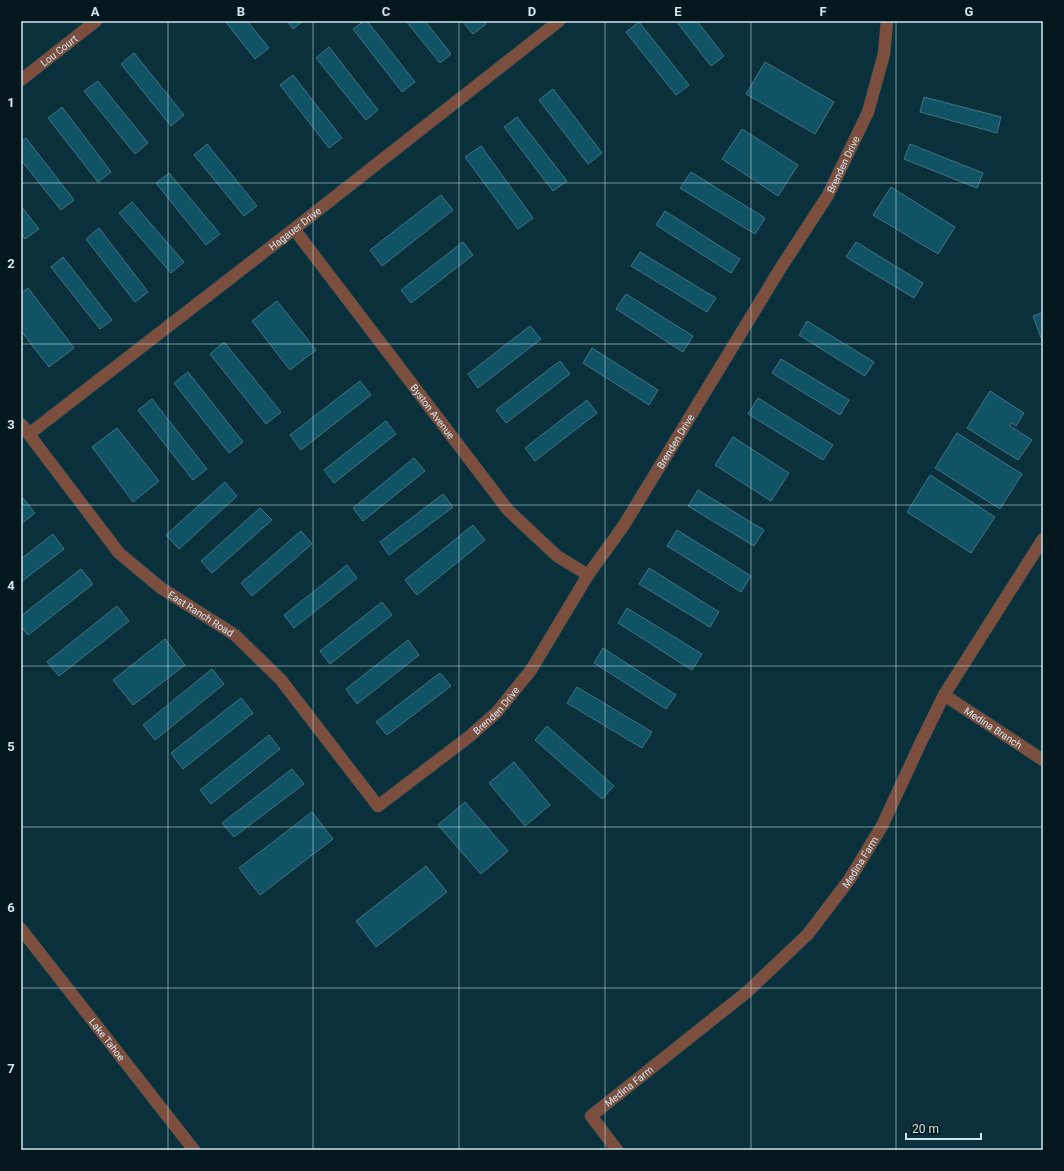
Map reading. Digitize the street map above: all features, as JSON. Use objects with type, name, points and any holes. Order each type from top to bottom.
[{"type":"street","name":"Lou Court","points":[[21,80],[96,21]]},
{"type":"street","name":"Hagauer Drive","points":[[29,434],[559,21]]},
{"type":"street","name":"Brenden Drive","points":[[378,806],[470,736],[497,712],[531,670],[588,575],[624,525],[780,269],[828,195],[868,112],[884,54],[887,21]]},
{"type":"street","name":"Byston Avenue","points":[[294,229],[508,510],[557,556],[588,575]]},
{"type":"street","name":"East Ranch Road","points":[[21,424],[119,553],[161,588],[235,635],[281,680],[378,806]]},
{"type":"street","name":"Medina Farm","points":[[617,1150],[591,1116],[747,992],[808,934],[850,880],[882,826],[944,695],[1043,539]]},
{"type":"street","name":"Medina Branch","points":[[944,695],[1043,760]]},
{"type":"street","name":"Lake Tahoe","points":[[21,929],[194,1150]]},
{"type":"building","points":[[225,21],[247,21],[269,48],[255,59]]},
{"type":"building","points":[[287,21],[303,21],[293,29]]},
{"type":"building","points":[[364,21],[367,21],[415,82],[402,92],[353,29]]},
{"type":"building","points":[[406,21],[425,21],[451,54],[440,63]]},
{"type":"building","points":[[462,21],[484,21],[486,24],[473,34]]},
{"type":"building","points":[[676,21],[697,21],[724,56],[711,66]]},
{"type":"building","points":[[639,22],[689,85],[676,95],[626,32]]},
{"type":"building","points":[[329,47],[378,110],[366,120],[316,58]]},
{"type":"building","points":[[134,53],[184,115],[171,126],[121,64]]},
{"type":"building","points":[[765,62],[834,102],[815,134],[746,94]]},
{"type":"building","points":[[293,75],[342,138],[329,148],[280,85]]},
{"type":"building","points":[[98,81],[148,143],[135,154],[84,91]]},
{"type":"building","points":[[553,89],[602,153],[588,164],[539,100]]},
{"type":"building","points":[[924,97],[1001,117],[997,133],[920,112]]},
{"type":"building","points":[[62,107],[111,172],[98,182],[48,118]]},
{"type":"building","points":[[517,117],[567,181],[553,191],[504,127]]},
{"type":"building","points":[[742,129],[798,165],[778,196],[722,159]]},
{"type":"building","points":[[26,138],[74,200],[61,210],[21,160],[21,142]]},
{"type":"building","points":[[207,144],[257,206],[244,216],[194,155]]},
{"type":"building","points":[[910,144],[983,173],[977,188],[904,159]]},
{"type":"building","points":[[481,146],[533,218],[518,229],[465,157]]},
{"type":"building","points":[[691,172],[765,218],[755,234],[680,188]]},
{"type":"building","points":[[169,173],[220,234],[206,245],[156,183]]},
{"type":"building","points":[[891,187],[955,227],[938,254],[873,215]]},
{"type":"building","points":[[441,195],[453,210],[382,266],[370,250]]},
{"type":"building","points":[[132,202],[184,262],[171,273],[119,213]]},
{"type":"building","points":[[21,206],[39,229],[25,239],[21,233]]},
{"type":"building","points":[[665,211],[740,259],[731,273],[656,225]]},
{"type":"building","points":[[99,228],[148,292],[135,302],[86,239]]},
{"type":"building","points":[[463,242],[473,255],[411,303],[401,290]]},
{"type":"building","points":[[856,242],[923,283],[914,298],[846,257]]},
{"type":"building","points":[[640,252],[716,298],[707,312],[631,266]]},
{"type":"building","points":[[63,257],[112,320],[100,329],[51,267]]},
{"type":"building","points":[[28,288],[74,348],[49,367],[21,331],[21,293]]},
{"type":"building","points":[[626,294],[693,336],[683,352],[616,309]]},
{"type":"building","points":[[277,301],[316,350],[290,370],[252,321]]},
{"type":"building","points":[[1043,312],[1043,343],[1033,316]]},
{"type":"building","points":[[807,321],[874,362],[865,376],[799,335]]},
{"type":"building","points":[[530,326],[541,339],[478,388],[468,374]]},
{"type":"building","points":[[224,342],[281,412],[266,424],[210,354]]},
{"type":"building","points":[[592,348],[658,390],[649,405],[583,363]]},
{"type":"building","points":[[781,359],[849,400],[840,415],[772,373]]},
{"type":"building","points":[[560,361],[570,374],[506,423],[496,410]]},
{"type":"building","points":[[188,372],[243,442],[229,453],[174,383]]},
{"type":"building","points":[[360,381],[371,395],[301,450],[290,435]]},
{"type":"building","points":[[990,391],[1024,413],[1016,426],[1012,423],[1010,426],[1032,440],[1018,460],[967,428]]},
{"type":"building","points":[[758,398],[833,445],[823,460],[748,414]]},
{"type":"building","points":[[152,399],[207,469],[193,480],[138,410]]},
{"type":"building","points":[[587,400],[597,413],[535,461],[525,448]]},
{"type":"building","points":[[386,421],[396,434],[334,483],[324,470]]},
{"type":"building","points":[[117,428],[159,481],[133,502],[92,447]]},
{"type":"building","points":[[957,433],[1022,474],[1000,509],[935,468]]},
{"type":"building","points":[[733,437],[789,473],[771,501],[715,465]]},
{"type":"building","points":[[414,458],[425,471],[363,521],[353,508]]},
{"type":"building","points":[[930,475],[995,517],[971,553],[907,512]]},
{"type":"building","points":[[225,482],[237,496],[179,549],[166,535]]},
{"type":"building","points":[[698,490],[764,530],[754,546],[688,506]]},
{"type":"building","points":[[443,494],[453,507],[389,555],[380,542]]},
{"type":"building","points":[[23,498],[35,513],[21,524],[21,500]]},
{"type":"building","points":[[260,508],[272,520],[212,573],[201,561]]},
{"type":"building","points":[[473,525],[485,540],[417,595],[405,580]]},
{"type":"building","points":[[677,530],[751,576],[741,592],[667,546]]},
{"type":"building","points":[[301,531],[312,544],[252,596],[241,583]]},
{"type":"building","points":[[53,534],[64,549],[21,582],[21,559]]},
{"type":"building","points":[[347,565],[357,578],[294,628],[284,615]]},
{"type":"building","points":[[649,568],[719,612],[710,627],[639,584]]},
{"type":"building","points":[[81,569],[93,584],[28,635],[21,626],[21,616]]},
{"type":"building","points":[[382,602],[392,615],[330,664],[320,651]]},
{"type":"building","points":[[117,606],[129,621],[59,676],[47,662]]},
{"type":"building","points":[[627,608],[702,654],[692,670],[618,623]]},
{"type":"building","points":[[165,639],[185,665],[133,705],[113,680]]},
{"type":"building","points":[[408,640],[419,655],[357,704],[346,689]]},
{"type":"building","points":[[603,648],[676,695],[666,709],[594,663]]},
{"type":"building","points":[[212,669],[224,684],[155,740],[143,725]]},
{"type":"building","points":[[440,673],[451,686],[387,735],[376,722]]},
{"type":"building","points":[[577,687],[652,732],[642,748],[567,703]]},
{"type":"building","points":[[241,698],[253,713],[183,769],[171,753]]},
{"type":"building","points":[[547,726],[614,786],[602,799],[535,740]]},
{"type":"building","points":[[269,735],[280,749],[211,804],[200,790]]},
{"type":"building","points":[[514,762],[550,805],[525,826],[489,783]]},
{"type":"building","points":[[292,769],[304,784],[234,837],[222,823]]},
{"type":"building","points":[[465,802],[508,851],[481,874],[438,825]]},
{"type":"building","points":[[312,812],[333,839],[260,895],[239,868]]},
{"type":"building","points":[[426,866],[447,892],[376,947],[356,921]]}]
